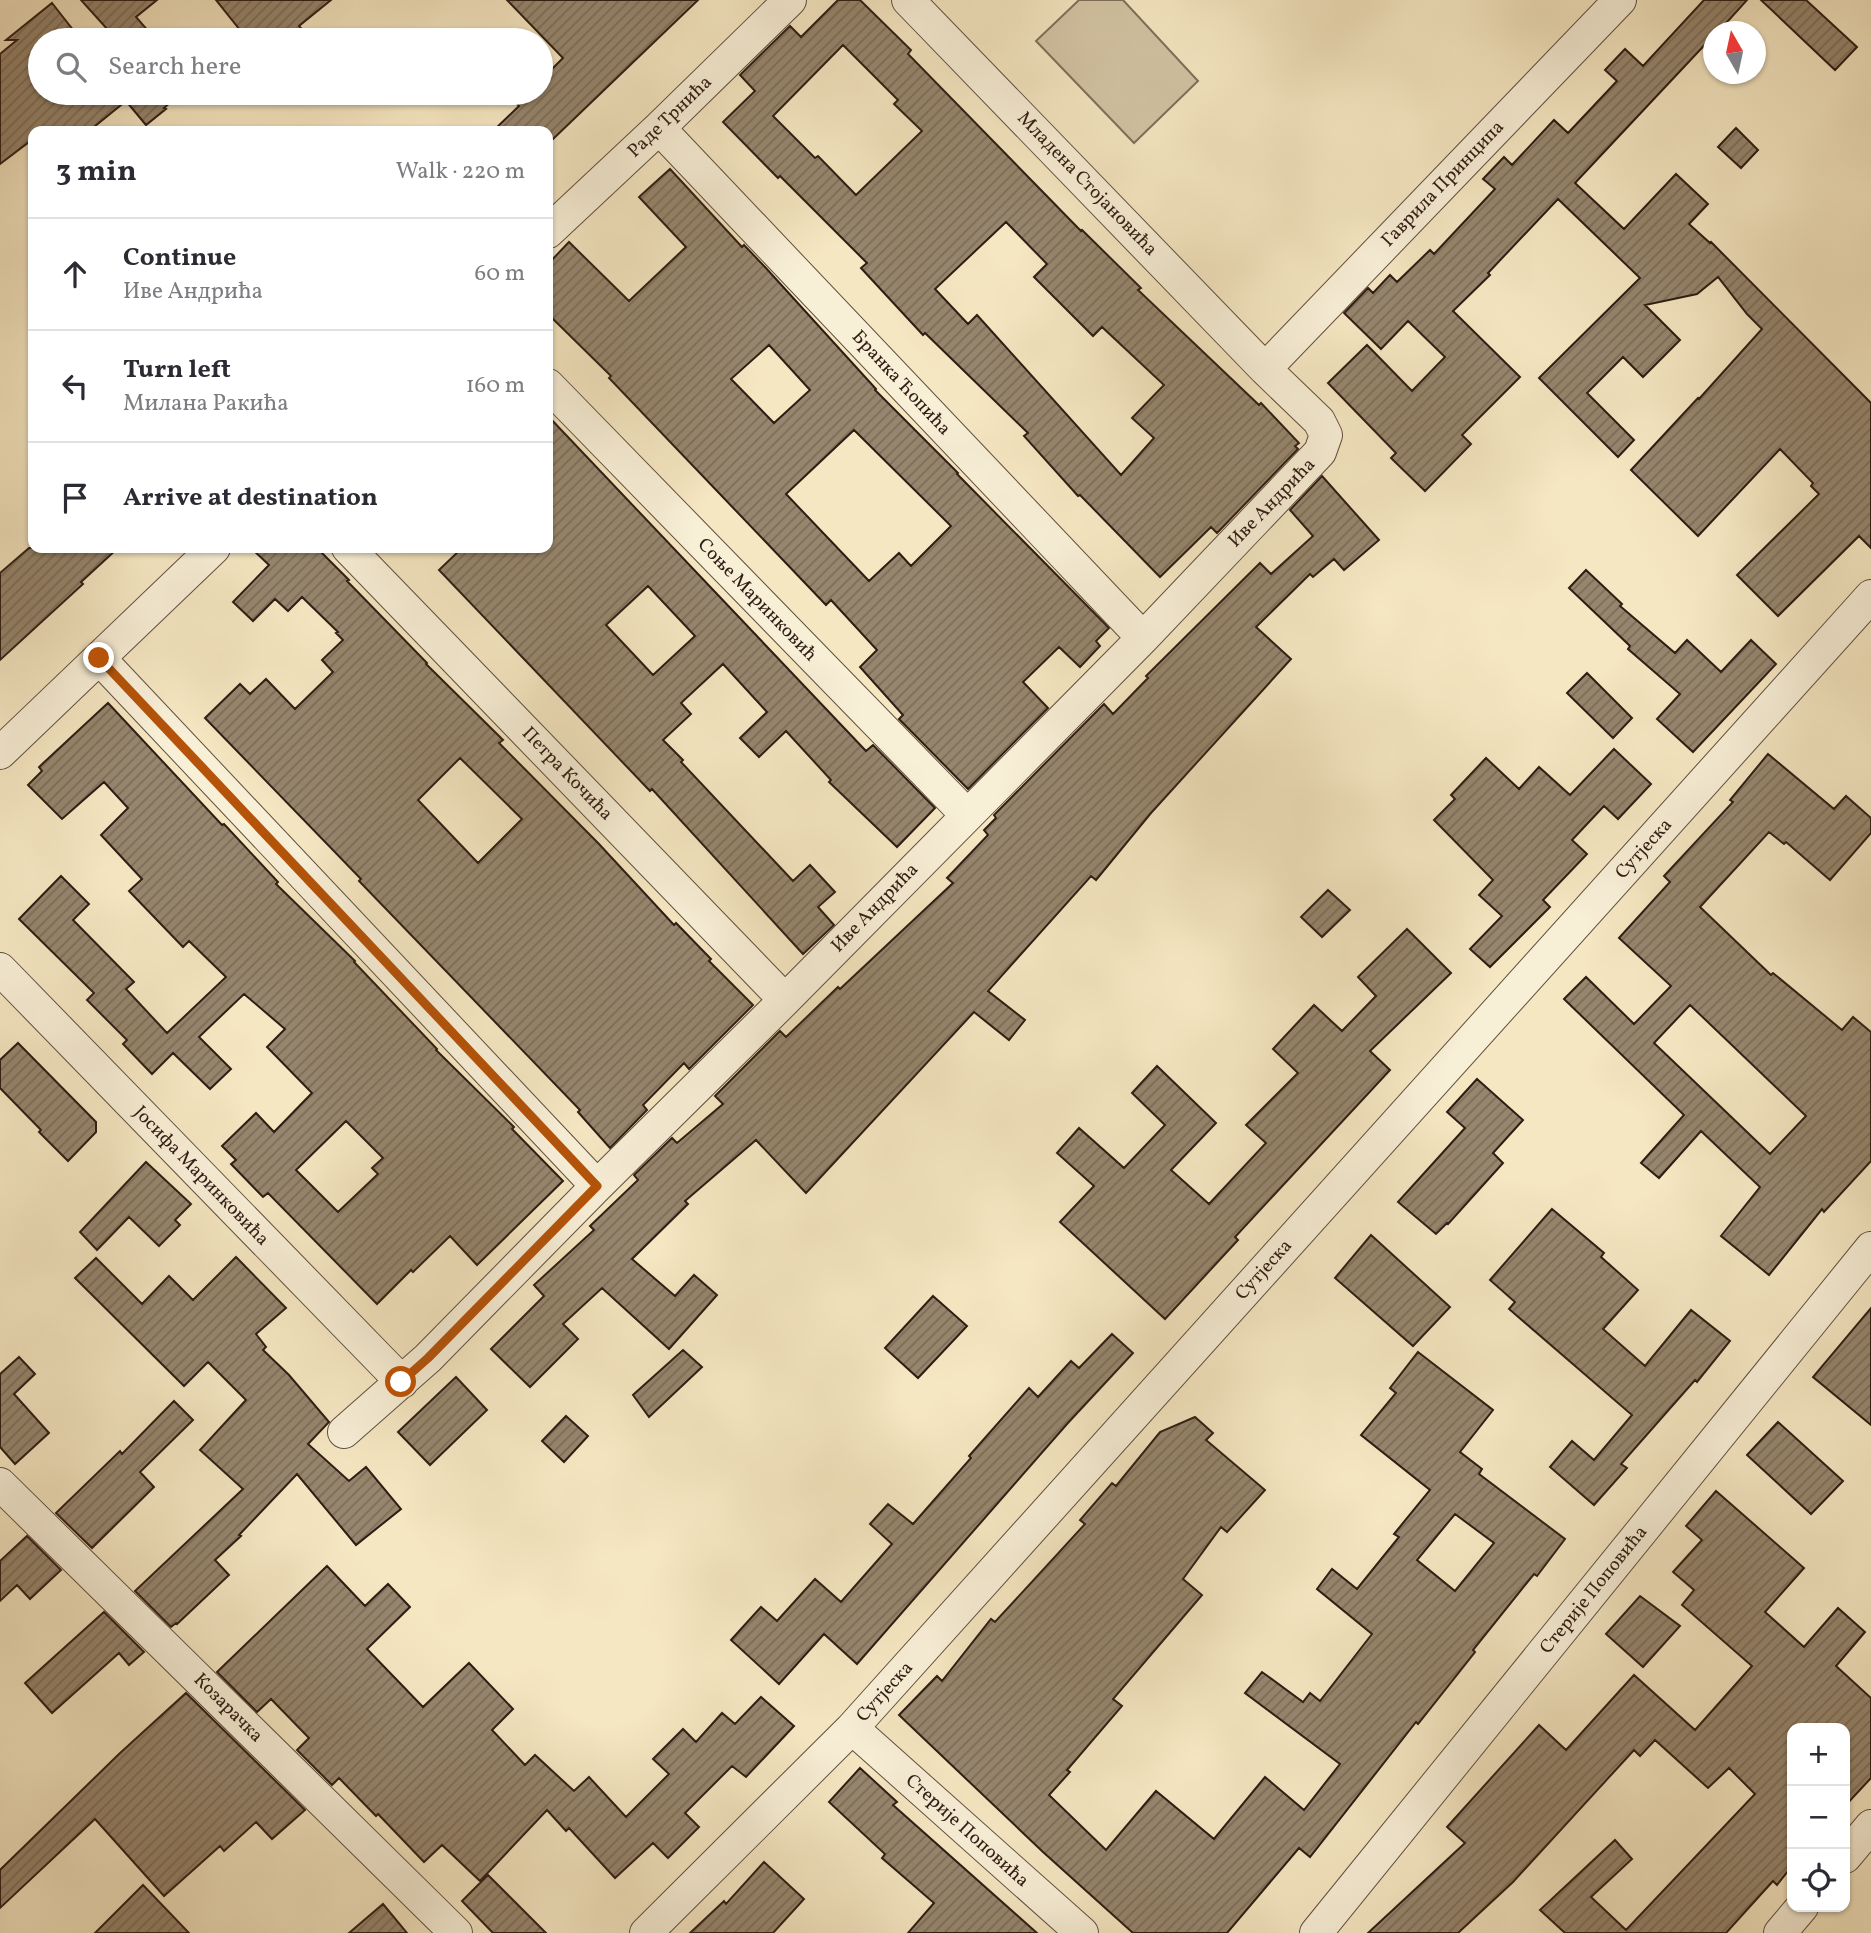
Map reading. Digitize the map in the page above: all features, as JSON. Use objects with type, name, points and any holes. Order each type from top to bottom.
[{"type":"street","name":"Раде Трнића","points":[[553,227],[790,0]]},
{"type":"street","name":"Младена Стојановића","points":[[908,0],[1265,369]]},
{"type":"street","name":"Гаврила Принципа","points":[[1265,369],[1620,0]]},
{"type":"street","name":"Бранка Ћопића","points":[[659,128],[1143,638]]},
{"type":"street","name":"Иве Андрића","points":[[344,1432],[428,1358],[785,1000],[1143,638],[1320,452],[1326,435],[1319,421],[1265,369]]},
{"type":"street","name":"Соње Маринковић","points":[[553,390],[967,815]]},
{"type":"street","points":[[0,753],[209,553]]},
{"type":"street","name":"Петра Кочића","points":[[353,553],[785,1000]]},
{"type":"street","name":"Сутјеска","points":[[646,1933],[852,1728],[1871,596]]},
{"type":"street","points":[[99,658],[597,1186]]},
{"type":"street","name":"Јосифа Маринковића","points":[[0,969],[401,1382]]},
{"type":"street","name":"Стерије Поповића","points":[[1316,1933],[1871,1248]]},
{"type":"street","name":"Козарачка","points":[[0,1484],[456,1933]]},
{"type":"street","name":"Стерије Поповића","points":[[852,1728],[1082,1933]]},
{"type":"street","points":[[1850,1851],[1871,1826]]},
{"type":"street","points":[[1780,1933],[1798,1912]]},
{"type":"shaded area","points":[[1079,0],[1123,0],[1198,81],[1134,143],[1036,41]]},
{"type":"building","points":[[81,0],[157,0],[136,17],[146,28],[106,28]]},
{"type":"building","points":[[216,0],[331,0],[299,26],[301,28],[238,28]]},
{"type":"building","points":[[507,0],[698,0],[553,139],[553,126],[498,126],[518,105],[553,105],[553,68],[563,58],[553,48],[553,28],[534,28]]},
{"type":"building","points":[[838,0],[860,0],[911,50],[908,54],[1081,231],[1141,288],[1138,290],[1259,405],[1261,403],[1299,443],[1295,446],[1298,449],[1217,533],[1211,527],[1160,577],[1080,495],[1078,496],[1024,436],[1028,433],[925,333],[923,335],[861,268],[867,263],[723,122],[755,91],[740,75],[790,26],[801,37]],"holes":[[[843,45],[898,100],[894,104],[922,131],[856,195],[773,116]],[[1006,222],[1047,264],[1034,277],[1093,336],[1102,327],[1164,385],[1132,418],[1154,438],[1121,475],[977,315],[968,324],[935,289]]]},
{"type":"building","points":[[1704,0],[1747,0],[1728,21],[1703,21],[1703,47],[1575,183],[1624,229],[1676,174],[1708,204],[1689,224],[1711,242],[1871,403],[1871,548],[1859,536],[1778,616],[1737,575],[1819,494],[1811,486],[1813,483],[1780,449],[1698,536],[1631,470],[1762,329],[1718,277],[1697,294],[1645,305],[1680,340],[1643,377],[1623,357],[1587,393],[1634,440],[1618,457],[1539,378],[1640,278],[1558,199],[1488,273],[1490,275],[1453,311],[1520,377],[1462,435],[1471,444],[1425,491],[1391,458],[1396,453],[1328,383],[1367,345],[1412,391],[1445,357],[1408,321],[1381,349],[1344,313],[1368,288],[1373,293],[1390,275],[1397,282],[1430,250],[1434,254],[1495,189],[1483,179],[1504,157],[1512,165],[1554,120],[1568,133],[1617,81],[1605,70],[1625,49],[1643,66]]},
{"type":"building","points":[[1761,0],[1806,0],[1857,47],[1835,70]]},
{"type":"building","points":[[52,3],[72,28],[28,28],[28,105],[121,105],[95,126],[28,126],[28,143],[0,164],[0,54],[17,40],[6,40]]},
{"type":"building","points":[[129,105],[167,105],[164,108],[166,109],[146,125]]},
{"type":"building","points":[[1736,128],[1758,150],[1741,168],[1718,147]]},
{"type":"building","points":[[670,169],[742,247],[744,245],[765,267],[875,390],[1109,628],[1096,641],[1100,646],[1080,667],[1059,647],[1023,682],[1048,708],[968,789],[899,719],[903,715],[860,667],[877,650],[831,600],[826,605],[609,378],[611,376],[553,319],[553,259],[569,242],[629,301],[686,247],[639,197]],"holes":[[[769,345],[810,390],[774,423],[731,379]],[[854,430],[951,526],[911,566],[899,553],[869,581],[786,494]]]},
{"type":"building","points":[[553,421],[866,751],[873,745],[935,808],[897,847],[829,782],[831,780],[786,731],[759,757],[740,738],[767,712],[723,664],[681,703],[691,714],[663,740],[793,881],[810,865],[835,892],[818,907],[834,925],[803,954],[652,789],[650,791],[439,570],[457,553],[553,553]],"holes":[[[648,586],[695,636],[653,675],[606,625]]]},
{"type":"building","points":[[1322,476],[1379,540],[1344,570],[1334,559],[1313,577],[1310,574],[1256,627],[1291,659],[1151,813],[1096,880],[1091,876],[988,991],[1025,1020],[1009,1040],[974,1012],[806,1193],[756,1140],[685,1201],[688,1204],[632,1259],[675,1296],[694,1275],[717,1295],[669,1349],[602,1288],[563,1324],[578,1339],[530,1387],[491,1349],[544,1296],[534,1285],[594,1230],[590,1226],[638,1180],[634,1175],[672,1138],[677,1143],[723,1104],[715,1096],[780,1031],[786,1037],[953,883],[947,878],[988,835],[984,830],[996,818],[994,815],[1104,704],[1113,714],[1148,678],[1146,676],[1260,563],[1271,574],[1313,536],[1290,510]]},
{"type":"building","points":[[28,549],[28,553],[113,553],[81,582],[83,584],[0,660],[0,573]]},
{"type":"building","points":[[256,553],[322,553],[426,664],[503,740],[499,743],[753,1005],[689,1069],[684,1063],[643,1105],[647,1110],[610,1148],[578,1112],[580,1110],[205,718],[240,684],[250,694],[266,679],[295,709],[333,672],[322,660],[343,640],[302,597],[288,611],[275,599],[253,621],[233,602],[269,565]],"holes":[[[460,758],[522,819],[478,863],[418,800]]]},
{"type":"building","points":[[1586,570],[1622,604],[1620,606],[1675,653],[1687,640],[1721,672],[1751,640],[1776,664],[1693,752],[1657,719],[1680,694],[1628,649],[1630,646],[1569,588]]},
{"type":"building","points":[[1587,673],[1632,718],[1613,738],[1567,693]]},
{"type":"building","points":[[108,703],[278,882],[276,884],[355,961],[436,1050],[514,1127],[512,1129],[563,1181],[477,1265],[450,1236],[377,1304],[268,1193],[263,1197],[231,1164],[236,1160],[222,1146],[256,1113],[274,1132],[312,1093],[267,1047],[285,1029],[244,994],[199,1037],[231,1069],[210,1089],[173,1053],[152,1074],[123,1044],[127,1040],[87,1000],[94,993],[19,919],[61,876],[89,904],[73,920],[134,982],[126,989],[167,1033],[226,977],[189,941],[183,947],[129,891],[142,879],[101,835],[128,808],[104,782],[62,819],[28,785],[42,771],[39,767]],"holes":[[[346,1121],[383,1158],[372,1168],[378,1174],[338,1212],[296,1170]]]},
{"type":"building","points":[[1614,749],[1651,784],[1618,819],[1604,806],[1572,840],[1587,854],[1543,900],[1550,907],[1490,967],[1470,949],[1502,916],[1479,895],[1493,880],[1434,820],[1455,799],[1451,795],[1486,758],[1519,789],[1539,767],[1570,795]]},
{"type":"building","points":[[1768,754],[1834,809],[1846,796],[1871,818],[1871,833],[1830,880],[1786,842],[1784,844],[1769,832],[1700,907],[1771,975],[1773,973],[1842,1030],[1853,1017],[1871,1032],[1871,1161],[1824,1212],[1822,1209],[1769,1275],[1721,1236],[1760,1187],[1701,1131],[1659,1178],[1641,1163],[1684,1115],[1564,999],[1586,977],[1634,1024],[1671,986],[1619,938],[1670,882],[1664,876],[1733,802],[1730,800]],"holes":[[[1690,1005],[1806,1116],[1770,1154],[1654,1043]]]},
{"type":"building","points":[[1328,890],[1350,910],[1322,937],[1301,917]]},
{"type":"building","points":[[1407,929],[1451,973],[1370,1051],[1390,1070],[1235,1237],[1238,1240],[1165,1319],[1060,1222],[1094,1186],[1057,1153],[1079,1128],[1124,1168],[1165,1125],[1132,1093],[1157,1066],[1216,1123],[1171,1170],[1209,1204],[1266,1143],[1246,1125],[1298,1073],[1273,1049],[1314,1005],[1342,1031],[1376,996],[1358,977]]},
{"type":"building","points":[[18,1043],[96,1122],[96,1132],[68,1161],[0,1088],[0,1060]]},
{"type":"building","points":[[1477,1079],[1523,1120],[1493,1153],[1503,1163],[1436,1234],[1398,1202],[1465,1128],[1447,1112]]},
{"type":"building","points":[[146,1162],[191,1204],[175,1220],[180,1225],[159,1246],[129,1217],[97,1250],[80,1232]]},
{"type":"building","points":[[1552,1209],[1604,1253],[1601,1257],[1638,1290],[1603,1329],[1645,1366],[1691,1310],[1730,1341],[1697,1382],[1695,1380],[1621,1464],[1627,1468],[1594,1505],[1550,1467],[1572,1441],[1594,1460],[1632,1415],[1509,1309],[1515,1302],[1490,1280]]},
{"type":"building","points":[[1371,1235],[1450,1307],[1413,1346],[1335,1278]]},
{"type":"building","points":[[236,1257],[286,1308],[256,1334],[266,1347],[263,1350],[289,1375],[329,1422],[308,1444],[349,1481],[366,1467],[401,1509],[356,1545],[297,1474],[239,1535],[241,1536],[215,1560],[229,1575],[171,1627],[135,1591],[243,1489],[200,1450],[246,1400],[208,1362],[184,1386],[75,1278],[96,1258],[142,1304],[169,1276],[193,1300]]},
{"type":"building","points":[[933,1296],[967,1326],[918,1378],[885,1348]]},
{"type":"building","points":[[1871,1308],[1871,1425],[1813,1377]]},
{"type":"building","points":[[1112,1334],[1133,1353],[1067,1424],[857,1664],[824,1634],[779,1684],[731,1640],[761,1607],[777,1621],[815,1579],[841,1602],[892,1544],[870,1524],[888,1504],[913,1524],[1029,1388],[1038,1397],[1071,1361],[1079,1368]]},
{"type":"building","points":[[683,1350],[702,1367],[649,1417],[633,1395]]},
{"type":"building","points":[[1418,1352],[1493,1410],[1460,1452],[1482,1469],[1479,1474],[1565,1539],[1473,1650],[1475,1652],[1310,1857],[1299,1848],[1227,1933],[1133,1933],[899,1715],[937,1676],[942,1681],[991,1619],[995,1622],[1085,1524],[1080,1520],[1112,1483],[1116,1486],[1160,1432],[1195,1417],[1213,1433],[1206,1440],[1265,1490],[1227,1532],[1221,1527],[1183,1579],[1202,1595],[1113,1699],[1122,1706],[1049,1795],[1106,1850],[1156,1791],[1214,1839],[1265,1777],[1304,1810],[1340,1764],[1245,1693],[1262,1672],[1303,1702],[1310,1693],[1320,1701],[1372,1634],[1317,1589],[1332,1569],[1357,1589],[1399,1537],[1394,1534],[1430,1490],[1361,1435],[1396,1393],[1390,1388]],"holes":[[[1455,1514],[1494,1543],[1455,1591],[1417,1560]]]},
{"type":"building","points":[[19,1357],[35,1374],[14,1394],[49,1433],[15,1464],[0,1447],[0,1374]]},
{"type":"building","points":[[456,1377],[487,1410],[430,1465],[398,1432]]},
{"type":"building","points":[[174,1401],[193,1420],[140,1472],[154,1487],[92,1548],[56,1513],[120,1451],[122,1454]]},
{"type":"building","points":[[566,1416],[588,1436],[564,1462],[542,1441]]},
{"type":"building","points":[[1778,1422],[1843,1481],[1811,1514],[1747,1455]]},
{"type":"building","points":[[1716,1491],[1804,1568],[1765,1612],[1804,1647],[1838,1608],[1865,1632],[1836,1666],[1871,1698],[1871,1778],[1850,1801],[1850,1723],[1787,1723],[1787,1872],[1777,1885],[1773,1881],[1726,1933],[1565,1933],[1540,1910],[1615,1840],[1632,1859],[1591,1897],[1626,1930],[1755,1794],[1729,1768],[1708,1788],[1655,1740],[1640,1756],[1634,1750],[1513,1882],[1458,1933],[1368,1933],[1465,1843],[1447,1827],[1539,1725],[1566,1750],[1634,1675],[1695,1730],[1752,1666],[1682,1605],[1694,1590],[1673,1572],[1702,1540],[1686,1526]]},
{"type":"building","points":[[27,1536],[61,1570],[30,1599],[17,1585],[0,1601],[0,1561]]},
{"type":"building","points":[[327,1566],[365,1606],[388,1584],[410,1607],[367,1649],[423,1707],[469,1663],[513,1709],[492,1730],[525,1765],[535,1755],[574,1791],[589,1777],[626,1817],[669,1774],[653,1759],[683,1729],[696,1742],[722,1713],[735,1724],[761,1697],[794,1726],[746,1777],[732,1766],[685,1813],[699,1827],[668,1858],[653,1843],[615,1878],[569,1828],[566,1831],[547,1810],[480,1881],[442,1845],[424,1862],[339,1778],[332,1785],[297,1750],[309,1738],[271,1699],[257,1712],[217,1672]]},
{"type":"building","points":[[1640,1596],[1680,1626],[1643,1667],[1606,1634]]},
{"type":"building","points":[[104,1612],[144,1652],[129,1665],[119,1653],[52,1713],[25,1683]]},
{"type":"building","points":[[186,1693],[305,1810],[272,1839],[256,1822],[224,1851],[220,1846],[164,1896],[95,1819],[0,1908],[0,1870]]},
{"type":"building","points":[[860,1768],[897,1802],[893,1805],[1037,1933],[908,1933],[934,1903],[882,1858],[885,1854],[829,1802]]},
{"type":"building","points":[[764,1862],[804,1899],[773,1933],[690,1933],[724,1901],[726,1904]]},
{"type":"building","points":[[488,1875],[546,1933],[493,1933],[462,1901]]},
{"type":"building","points":[[143,1885],[189,1933],[95,1933]]},
{"type":"building","points":[[383,1904],[407,1933],[349,1933]]},
{"type":"route","points":[[99,658],[597,1186],[428,1358],[401,1382]]}]
